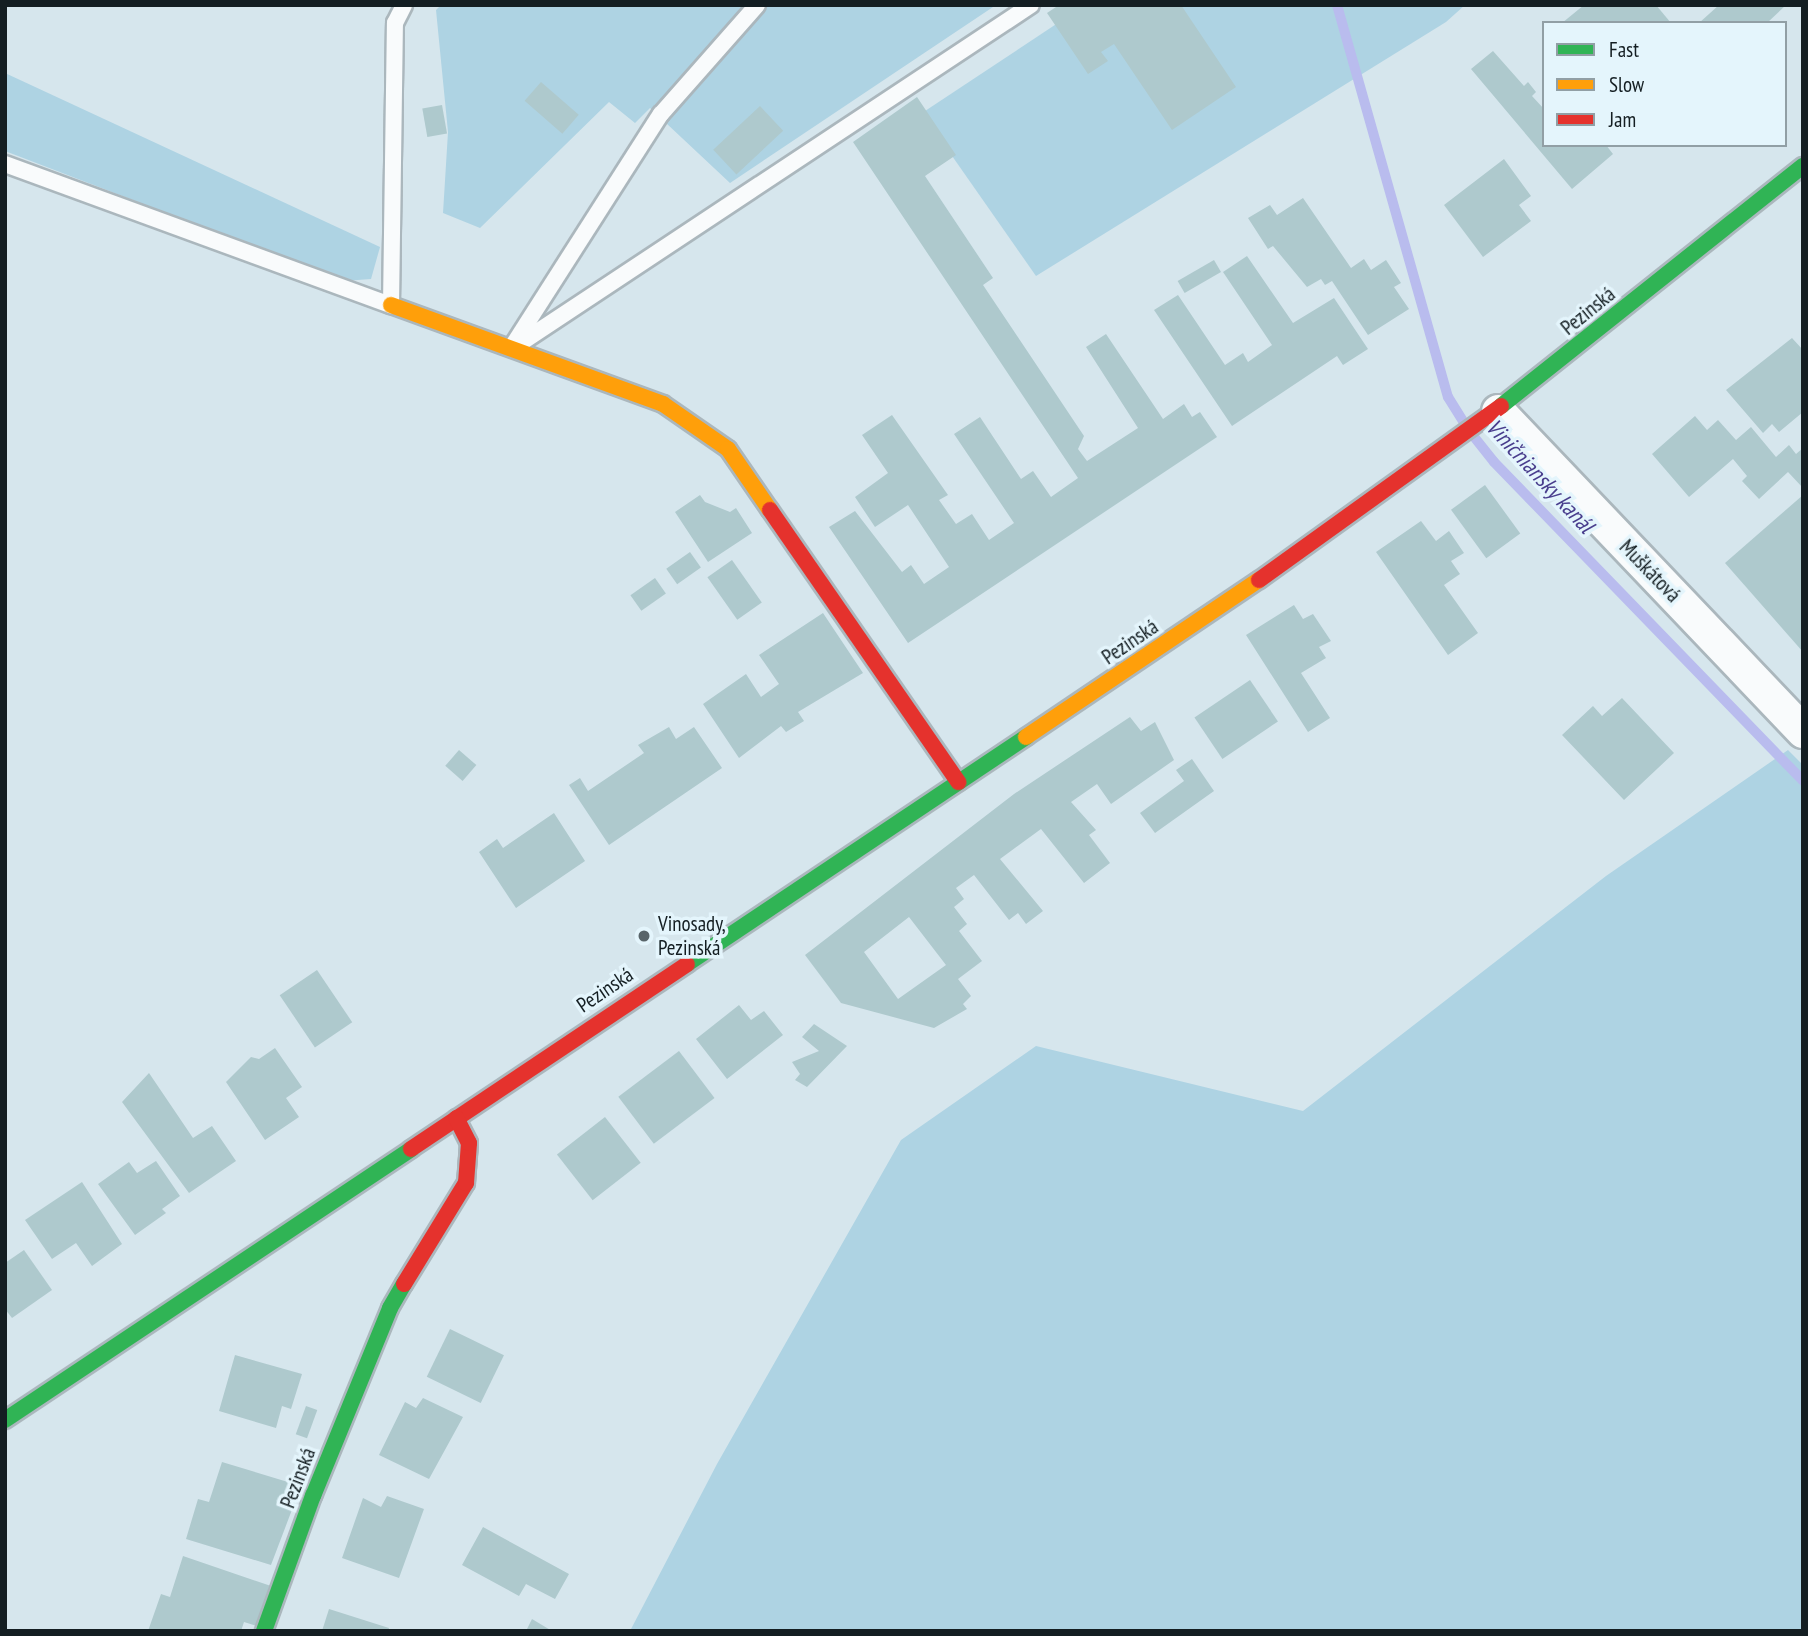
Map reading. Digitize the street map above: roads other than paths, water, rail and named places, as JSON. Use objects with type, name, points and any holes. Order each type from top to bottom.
[{"type":"main road","name":"Pezinská","points":[[5,1420],[958,782],[1451,446],[1803,166]]},
{"type":"main road","points":[[391,305],[663,404],[727,449],[958,782]]},
{"type":"main road","name":"Pezinská","points":[[264,1631],[313,1496],[390,1308],[466,1183],[469,1143],[456,1118]]},
{"type":"street","name":"Muškátová","points":[[1488,418],[1803,731]]},
{"type":"lane","points":[[5,164],[391,305],[395,23],[404,5]]},
{"type":"lane","points":[[510,350],[661,114],[757,5]]},
{"type":"lane","points":[[510,350],[1031,5]]},
{"type":"waterway","name":"Viničniansky kanál","points":[[1337,5],[1448,397],[1467,428],[1494,462],[1803,781]]},
{"type":"place","name":"Vinosady, Pezinská","points":[[644,936]]}]
